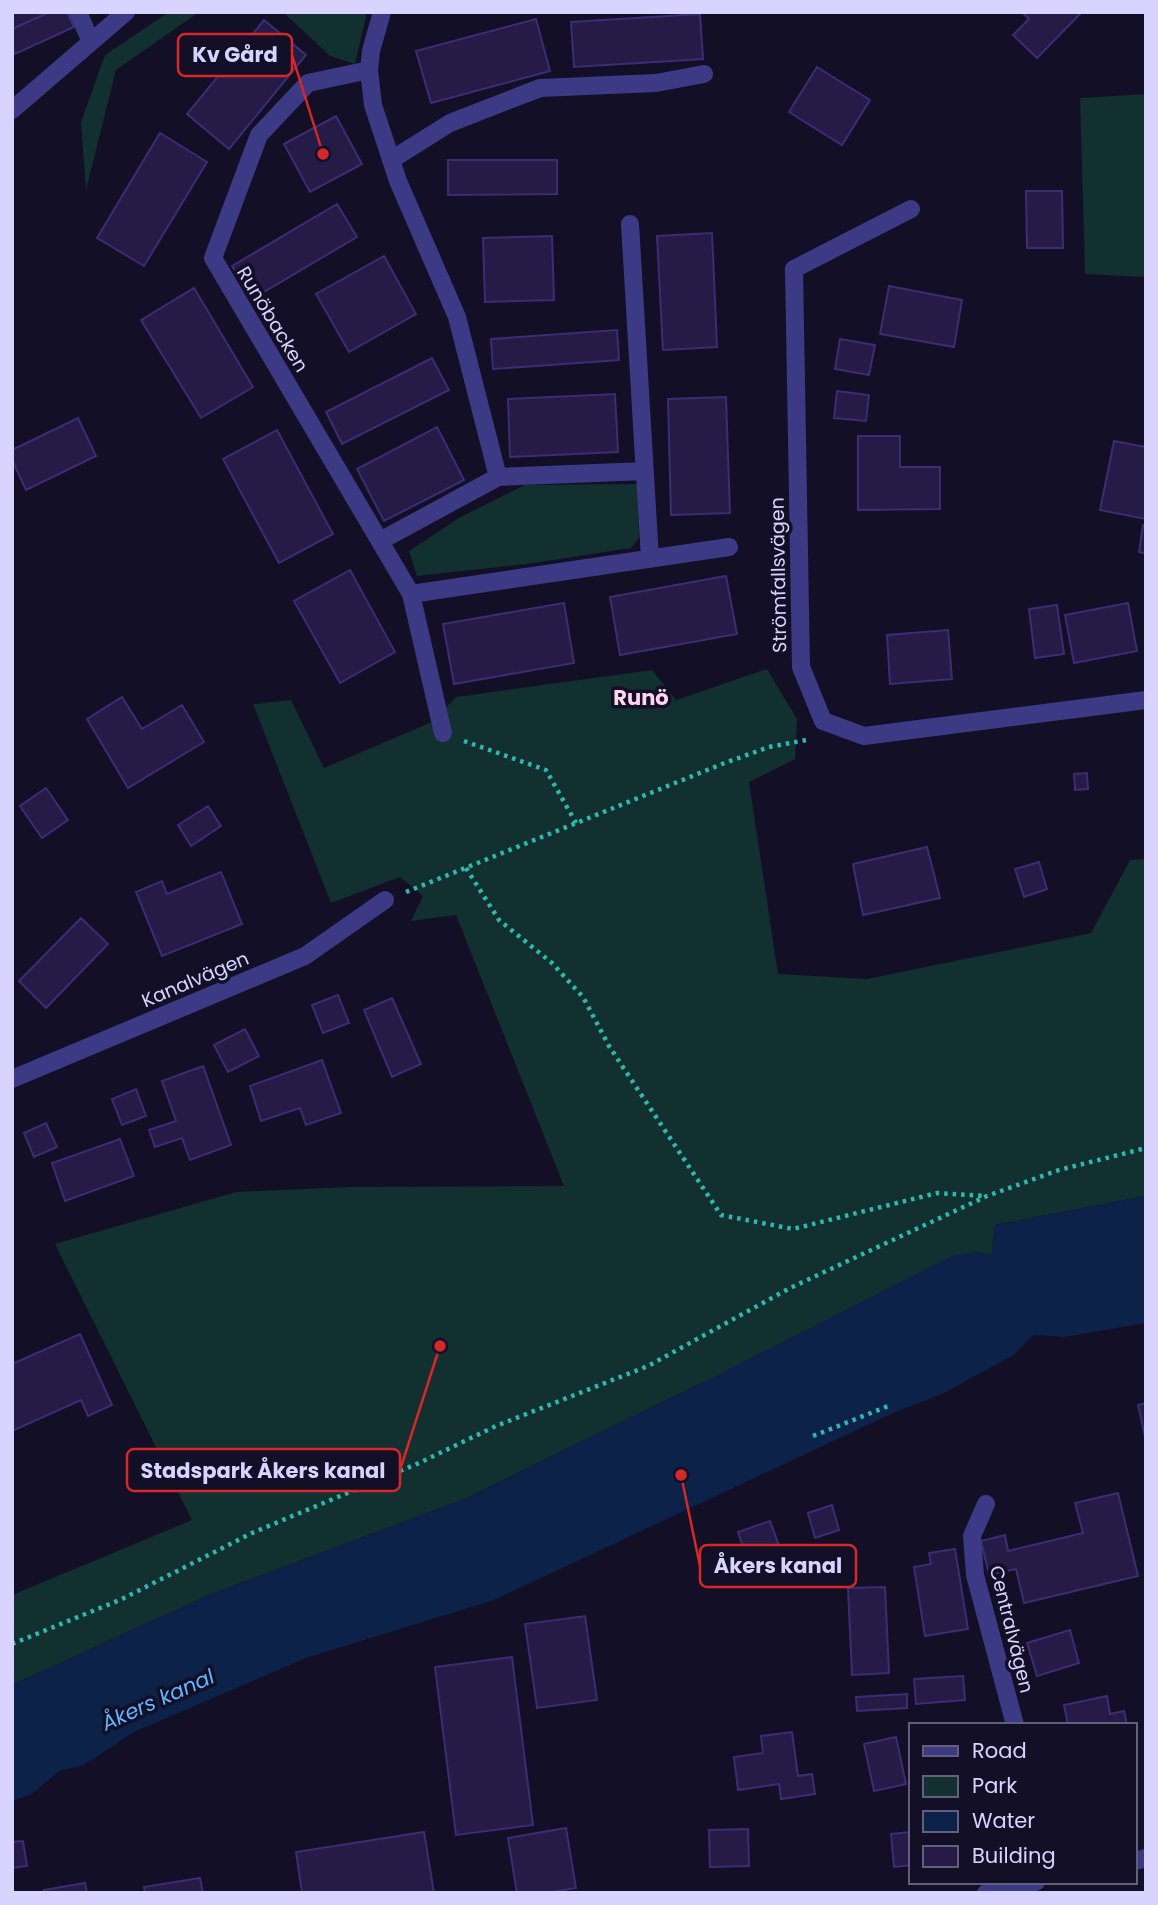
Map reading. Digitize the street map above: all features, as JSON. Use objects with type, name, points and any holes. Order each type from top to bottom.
[{"type":"street","points":[[78,12],[91,42]]},
{"type":"street","points":[[12,110],[126,12]]},
{"type":"street","points":[[382,12],[369,69],[373,105],[391,160],[457,317],[498,477]]},
{"type":"street","name":"Runöbacken","points":[[369,69],[307,83],[259,135],[213,258],[411,594],[443,733]]},
{"type":"street","points":[[391,160],[450,123],[540,88],[656,83],[704,74]]},
{"type":"street","name":"Strömfallsvägen","points":[[911,209],[794,269],[801,667],[823,721],[864,736],[1146,700]]},
{"type":"street","points":[[630,223],[650,559]]},
{"type":"street","points":[[380,541],[498,477],[645,471]]},
{"type":"street","points":[[411,594],[729,547]]},
{"type":"street","name":"Kanalvägen","points":[[12,1079],[304,956],[385,900]]},
{"type":"street","name":"Centralvägen","points":[[986,1504],[972,1536],[975,1575],[1014,1723]]},
{"type":"street","points":[[986,1893],[1027,1884]]},
{"type":"path","points":[[385,900],[769,747],[852,732]]},
{"type":"path","points":[[443,733],[546,770],[576,823]]},
{"type":"path","points":[[466,867],[499,920],[552,963],[583,997],[609,1046],[721,1215],[793,1229],[937,1193],[987,1196]]},
{"type":"path","points":[[12,1644],[122,1599],[251,1534],[419,1463],[496,1426],[648,1366],[790,1288],[987,1196],[1059,1170],[1146,1148]]},
{"type":"path","points":[[813,1436],[891,1405]]},
{"type":"green space","points":[[169,12],[199,12],[116,70],[86,190],[81,122],[105,55]]},
{"type":"green space","points":[[283,12],[367,12],[355,64],[330,56]]},
{"type":"green space","points":[[1146,94],[1146,277],[1085,274],[1080,98]]},
{"type":"green space","points":[[637,484],[639,538],[631,548],[534,563],[417,576],[409,551],[459,518],[525,485]]},
{"type":"green space","points":[[767,669],[797,719],[795,759],[749,782],[778,974],[867,979],[1091,933],[1130,860],[1146,859],[1146,1196],[995,1225],[992,1255],[699,1384],[467,1498],[209,1595],[12,1685],[12,1595],[192,1520],[55,1244],[236,1192],[349,1187],[564,1186],[456,915],[411,921],[423,896],[400,877],[331,903],[253,704],[291,700],[324,768],[432,722],[456,697],[652,670],[676,700]]},
{"type":"water","points":[[1146,1196],[1146,1323],[1064,1337],[1033,1335],[1014,1355],[942,1394],[893,1413],[494,1600],[306,1658],[134,1732],[82,1766],[61,1770],[30,1795],[12,1801],[12,1685],[209,1595],[467,1498],[952,1256],[977,1252],[992,1255],[995,1225]]},
{"type":"building","points":[[12,12],[50,12],[12,29]]},
{"type":"building","points":[[50,12],[67,12],[74,27],[15,54],[12,47],[12,29]]},
{"type":"building","points":[[1022,12],[1082,12],[1037,58],[1013,35],[1029,19]]},
{"type":"building","points":[[700,14],[703,59],[574,67],[571,22]]},
{"type":"building","points":[[536,19],[550,71],[431,103],[416,51]]},
{"type":"building","points":[[264,20],[306,55],[229,149],[187,114]]},
{"type":"building","points":[[817,67],[870,100],[842,145],[789,112]]},
{"type":"building","points":[[336,116],[362,164],[310,192],[284,144]]},
{"type":"building","points":[[160,133],[207,162],[144,266],[97,238]]},
{"type":"building","points":[[448,160],[557,160],[557,194],[448,195]]},
{"type":"building","points":[[1026,191],[1062,191],[1063,248],[1027,248]]},
{"type":"building","points":[[337,204],[357,237],[252,299],[232,266]]},
{"type":"building","points":[[712,233],[717,347],[663,350],[657,236]]},
{"type":"building","points":[[552,236],[554,300],[485,302],[483,238]]},
{"type":"building","points":[[384,256],[416,314],[349,352],[316,294]]},
{"type":"building","points":[[889,286],[962,300],[954,347],[880,334]]},
{"type":"building","points":[[194,288],[253,387],[201,418],[141,320]]},
{"type":"building","points":[[617,330],[619,360],[493,369],[491,339]]},
{"type":"building","points":[[840,339],[875,345],[869,375],[835,369]]},
{"type":"building","points":[[432,358],[449,390],[342,444],[326,412]]},
{"type":"building","points":[[837,391],[869,395],[866,421],[834,418]]},
{"type":"building","points":[[615,394],[618,452],[510,457],[508,399]]},
{"type":"building","points":[[726,397],[730,513],[671,515],[668,399]]},
{"type":"building","points":[[78,418],[96,456],[26,490],[12,460],[12,450]]},
{"type":"building","points":[[437,427],[464,480],[384,521],[357,469]]},
{"type":"building","points":[[277,430],[333,534],[279,563],[223,459]]},
{"type":"building","points":[[858,436],[900,436],[900,467],[940,467],[940,509],[858,510]]},
{"type":"building","points":[[1114,441],[1146,447],[1146,519],[1100,510]]},
{"type":"building","points":[[1143,525],[1146,526],[1146,554],[1139,552]]},
{"type":"building","points":[[350,570],[395,652],[340,683],[294,601]]},
{"type":"building","points":[[726,576],[737,634],[620,655],[610,597]]},
{"type":"building","points":[[564,603],[574,663],[454,684],[443,624]]},
{"type":"building","points":[[1128,603],[1137,651],[1074,663],[1065,615]]},
{"type":"building","points":[[1057,605],[1064,654],[1035,658],[1029,609]]},
{"type":"building","points":[[948,630],[952,679],[890,684],[887,635]]},
{"type":"building","points":[[122,697],[142,729],[182,705],[204,742],[128,788],[87,719]]},
{"type":"building","points":[[1087,773],[1088,789],[1075,790],[1074,774]]},
{"type":"building","points":[[46,788],[68,820],[42,838],[20,806]]},
{"type":"building","points":[[208,806],[221,826],[191,846],[178,825]]},
{"type":"building","points":[[927,847],[940,898],[863,915],[853,864]]},
{"type":"building","points":[[1039,862],[1047,889],[1024,897],[1015,869]]},
{"type":"building","points":[[221,872],[242,924],[162,956],[136,892],[162,881],[167,894]]},
{"type":"building","points":[[81,918],[108,944],[46,1008],[19,981]]},
{"type":"building","points":[[338,995],[349,1023],[323,1033],[312,1005]]},
{"type":"building","points":[[392,998],[421,1064],[392,1077],[364,1010]]},
{"type":"building","points":[[245,1029],[259,1056],[228,1072],[214,1045]]},
{"type":"building","points":[[322,1060],[341,1113],[306,1125],[300,1108],[261,1121],[250,1086]]},
{"type":"building","points":[[203,1066],[231,1145],[190,1160],[182,1138],[155,1147],[149,1130],[176,1121],[162,1081]]},
{"type":"building","points":[[136,1089],[146,1116],[122,1125],[112,1099]]},
{"type":"building","points":[[46,1123],[57,1147],[34,1157],[24,1133]]},
{"type":"building","points":[[120,1139],[134,1176],[65,1201],[52,1163]]},
{"type":"building","points":[[80,1334],[112,1405],[88,1416],[81,1400],[12,1431],[12,1364]]},
{"type":"building","points":[[1146,1403],[1146,1441],[1138,1405]]},
{"type":"building","points":[[1118,1493],[1138,1576],[1024,1603],[1016,1569],[989,1575],[981,1541],[1005,1535],[1008,1551],[1083,1533],[1075,1503]]},
{"type":"building","points":[[832,1505],[839,1530],[815,1538],[808,1513]]},
{"type":"building","points":[[770,1521],[790,1576],[776,1581],[766,1552],[747,1559],[738,1532]]},
{"type":"building","points":[[955,1549],[968,1629],[925,1636],[914,1567],[931,1564],[929,1553]]},
{"type":"building","points":[[885,1587],[889,1673],[852,1675],[848,1588]]},
{"type":"building","points":[[585,1616],[597,1700],[537,1708],[525,1624]]},
{"type":"building","points":[[1070,1630],[1079,1663],[1037,1676],[1027,1643]]},
{"type":"building","points":[[512,1657],[533,1825],[456,1835],[435,1667]]},
{"type":"building","points":[[963,1676],[965,1700],[916,1704],[914,1679]]},
{"type":"building","points":[[907,1694],[907,1708],[857,1711],[856,1697]]},
{"type":"building","points":[[1107,1696],[1110,1714],[1124,1711],[1127,1723],[1068,1723],[1064,1705]]},
{"type":"building","points":[[792,1732],[798,1776],[812,1774],[815,1794],[781,1799],[779,1784],[738,1790],[734,1757],[763,1753],[761,1736]]},
{"type":"building","points":[[896,1737],[906,1784],[874,1791],[864,1744]]},
{"type":"building","points":[[566,1828],[576,1888],[545,1893],[517,1893],[508,1838]]},
{"type":"building","points":[[748,1829],[749,1866],[710,1867],[709,1830]]},
{"type":"building","points":[[424,1832],[434,1893],[302,1893],[296,1852]]},
{"type":"building","points":[[909,1832],[909,1865],[894,1867],[891,1834]]},
{"type":"building","points":[[23,1841],[27,1866],[12,1868],[12,1842]]},
{"type":"building","points":[[200,1878],[203,1893],[145,1893],[144,1887]]},
{"type":"building","points":[[85,1883],[87,1893],[45,1893],[44,1890]]},
{"type":"place","name":"Kv Gård","points":[[323,154]]},
{"type":"place","name":"Stadspark Åkers kanal","points":[[440,1346]]},
{"type":"place","name":"Åkers kanal","points":[[681,1475]]},
{"type":"district","name":"Runö","points":[[641,698]]}]
